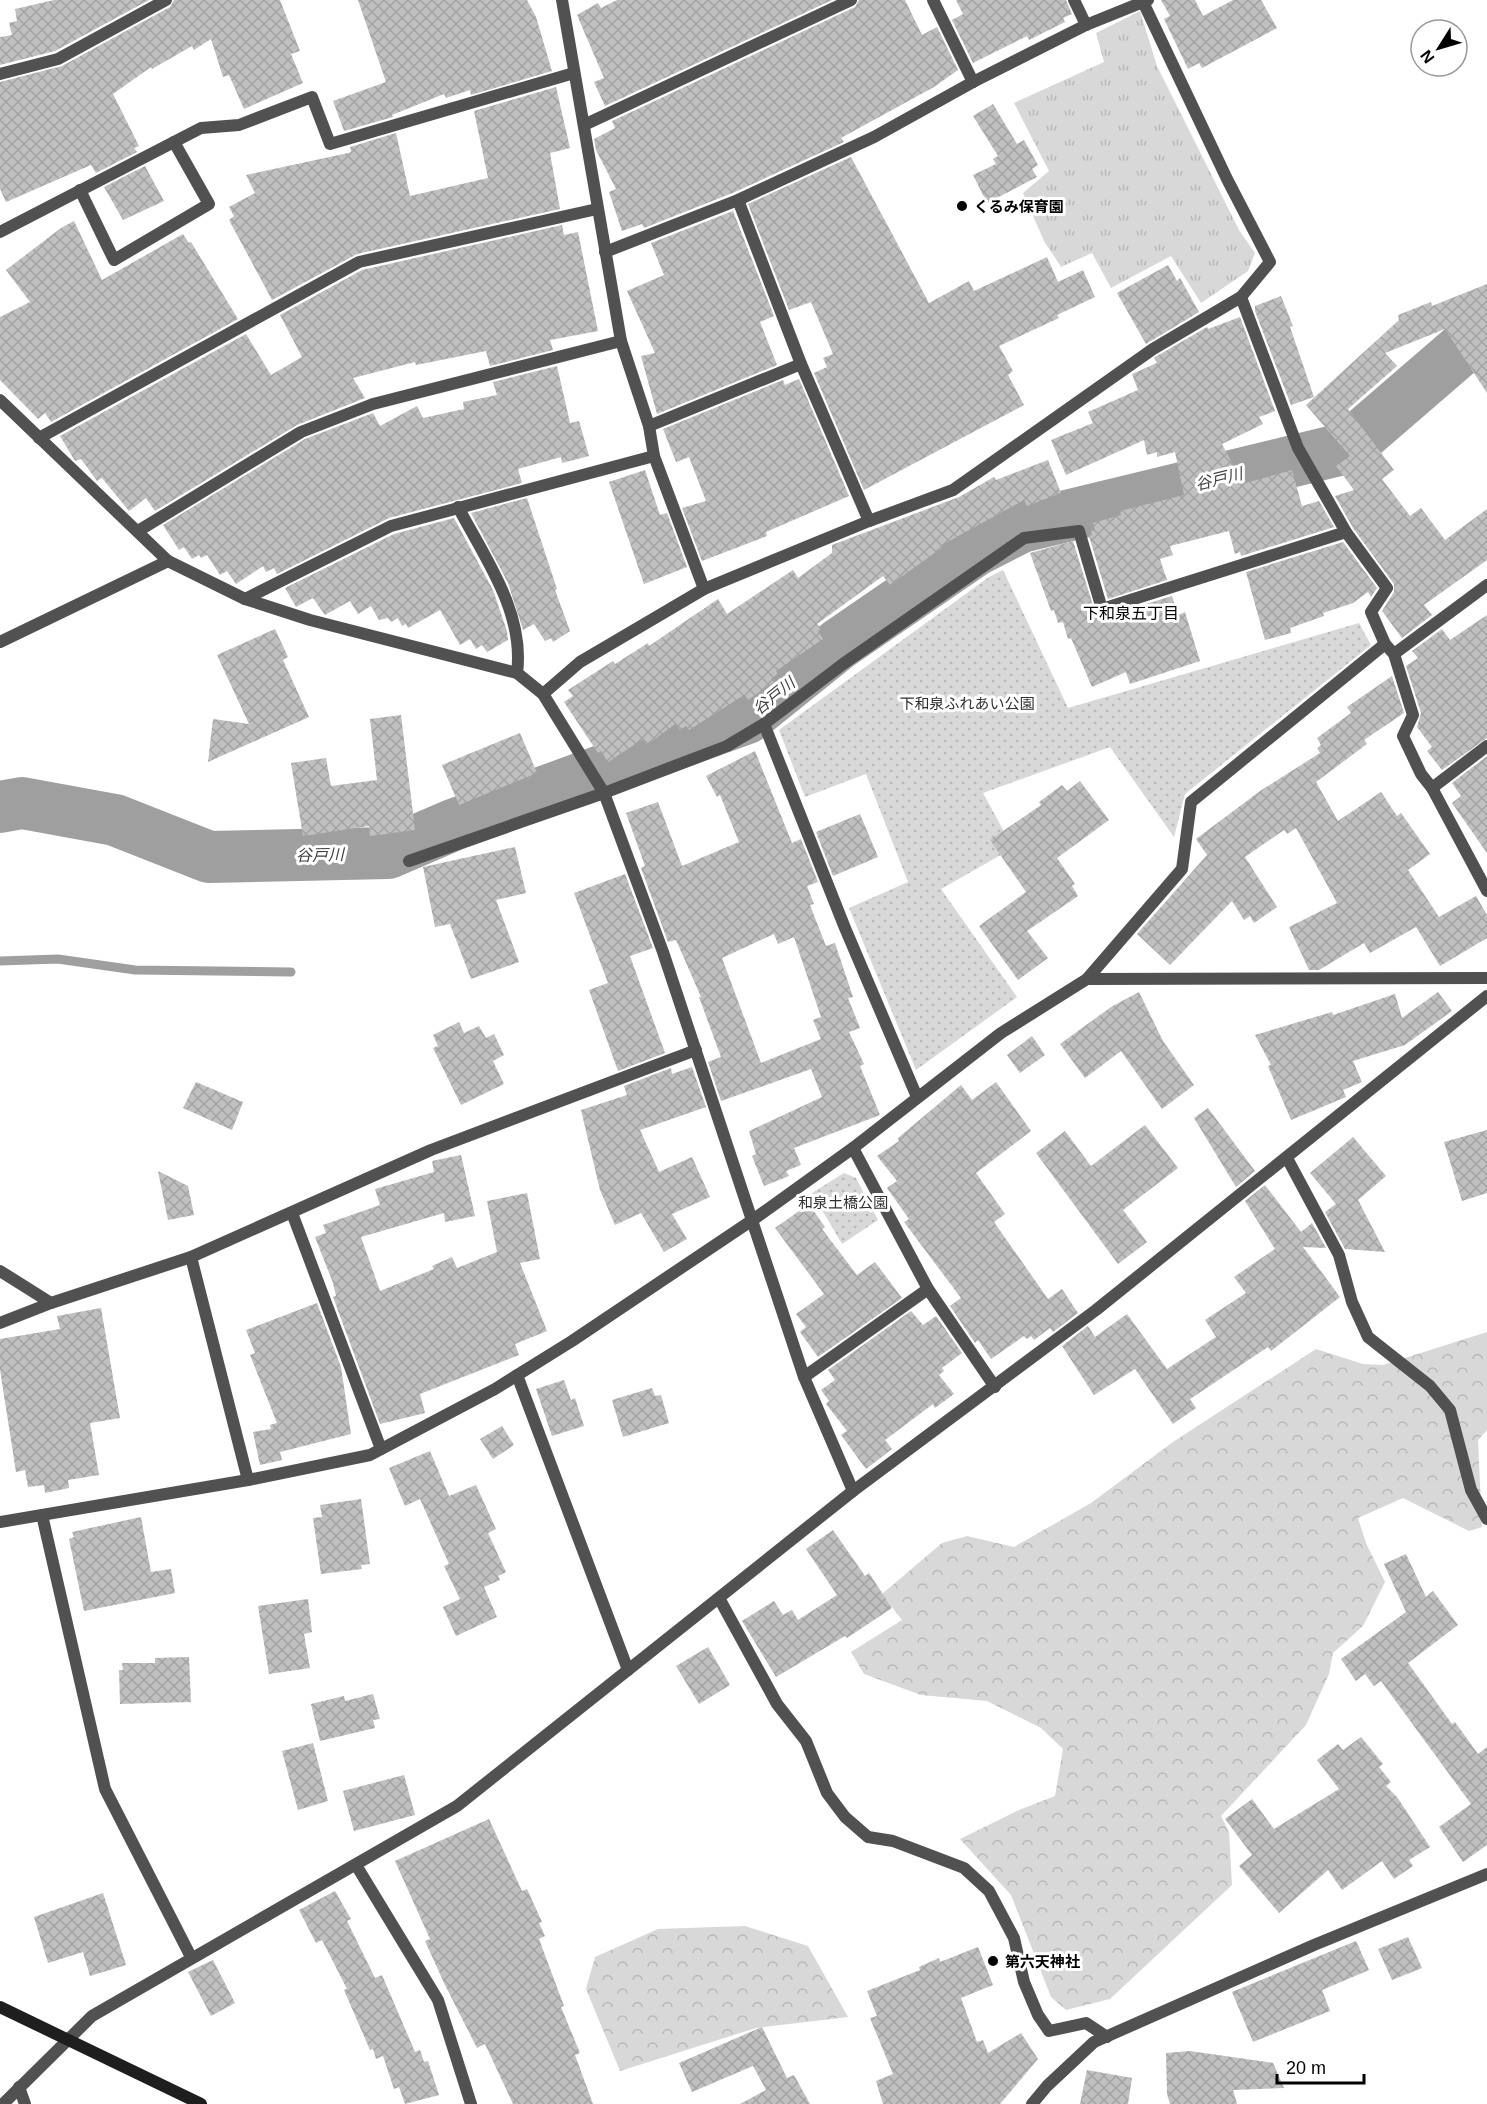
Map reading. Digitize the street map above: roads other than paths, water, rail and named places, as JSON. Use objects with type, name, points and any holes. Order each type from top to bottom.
[{"type":"street","points":[[0,74],[58,59],[166,0]]},
{"type":"street","points":[[562,0],[621,341],[649,426],[654,456],[704,589]]},
{"type":"street","points":[[584,125],[851,0]]},
{"type":"street","points":[[933,0],[973,82]]},
{"type":"street","points":[[1074,0],[1086,26]]},
{"type":"street","points":[[543,694],[580,662],[704,589],[869,520],[953,490],[1153,349],[1241,297],[1270,262],[1227,178],[1146,1],[1086,26],[973,82],[873,137],[738,200],[605,252]]},
{"type":"street","points":[[0,232],[201,128],[239,125],[312,97],[330,144],[574,73]]},
{"type":"street","points":[[80,190],[114,260],[209,204],[174,142]]},
{"type":"street","points":[[738,200],[801,364],[869,520]]},
{"type":"street","points":[[39,438],[359,262],[597,209]]},
{"type":"street","points":[[1241,297],[1298,448],[1346,532],[1387,588],[1371,612],[1385,644],[1394,654],[1413,716],[1403,736],[1421,774],[1432,788],[1487,891]]},
{"type":"street","points":[[138,531],[301,432],[373,404],[621,341]]},
{"type":"street","points":[[649,426],[801,364]]},
{"type":"street","points":[[0,400],[168,561],[245,599],[309,620],[518,673],[543,694],[601,790],[663,952],[754,1219],[804,1377],[853,1491]]},
{"type":"street","points":[[245,599],[391,526],[654,456]]},
{"type":"street","points":[[458,507],[512,612],[520,651],[518,673]]},
{"type":"street","points":[[409,861],[727,746],[764,724],[843,663],[1024,538],[1079,531],[1102,609],[1346,532]]},
{"type":"street","points":[[0,642],[168,561]]},
{"type":"street","points":[[1394,654],[1487,585]]},
{"type":"street","points":[[0,1522],[326,1466],[370,1455],[517,1375],[754,1219],[853,1148],[1001,1033],[1087,979],[1182,869],[1191,802],[1385,644]]},
{"type":"street","points":[[764,724],[845,928],[917,1097]]},
{"type":"street","points":[[1432,788],[1487,746]]},
{"type":"street","points":[[1087,979],[1487,978]]},
{"type":"street","points":[[3,2104],[92,2016],[457,1806],[853,1491],[995,1387],[1287,1158],[1487,996]]},
{"type":"street","points":[[0,1323],[51,1303],[191,1257],[430,1150],[696,1050]]},
{"type":"street","points":[[853,1148],[928,1289],[995,1387]]},
{"type":"street","points":[[1287,1158],[1339,1255],[1352,1302],[1368,1337],[1430,1386],[1450,1410],[1470,1490],[1487,1519]]},
{"type":"street","points":[[292,1213],[381,1449]]},
{"type":"street","points":[[191,1257],[248,1480]]},
{"type":"street","points":[[0,1271],[51,1303]]},
{"type":"street","points":[[804,1377],[928,1289]]},
{"type":"street","points":[[517,1375],[628,1670]]},
{"type":"street","points":[[42,1515],[105,1789],[191,1957]]},
{"type":"street","points":[[718,1598],[777,1704],[806,1741],[827,1793],[845,1817],[867,1837],[893,1841],[964,1868],[988,1891],[1014,1938],[1024,1982],[1038,2015],[1049,2031],[1086,2024],[1107,2037]]},
{"type":"street","points":[[356,1865],[438,2000],[471,2104]]},
{"type":"street","points":[[1032,2104],[1047,2086],[1094,2042],[1314,1945],[1487,1874]]},
{"type":"street","points":[[0,2007],[201,2104]]},
{"type":"street","points":[[18,2087],[25,2104]]},
{"type":"waterway","name":"谷戸川","points":[[0,807],[22,803],[115,820],[209,857],[388,853],[453,825],[747,718],[839,644],[976,550],[1021,527],[1347,448],[1464,347],[1487,336]]},
{"type":"waterway","points":[[0,961],[58,959],[135,970],[291,972]]},
{"type":"place","name":"くるみ保育園","points":[[962,206]]},
{"type":"place","name":"第六天神社","points":[[993,1961]]},
{"type":"district","name":"下和泉五丁目","points":[[1131,613]]},
{"type":"park label","name":"下和泉ふれあい公園","points":[[967,703]]},
{"type":"park label","name":"和泉土橋公園","points":[[843,1202]]}]
